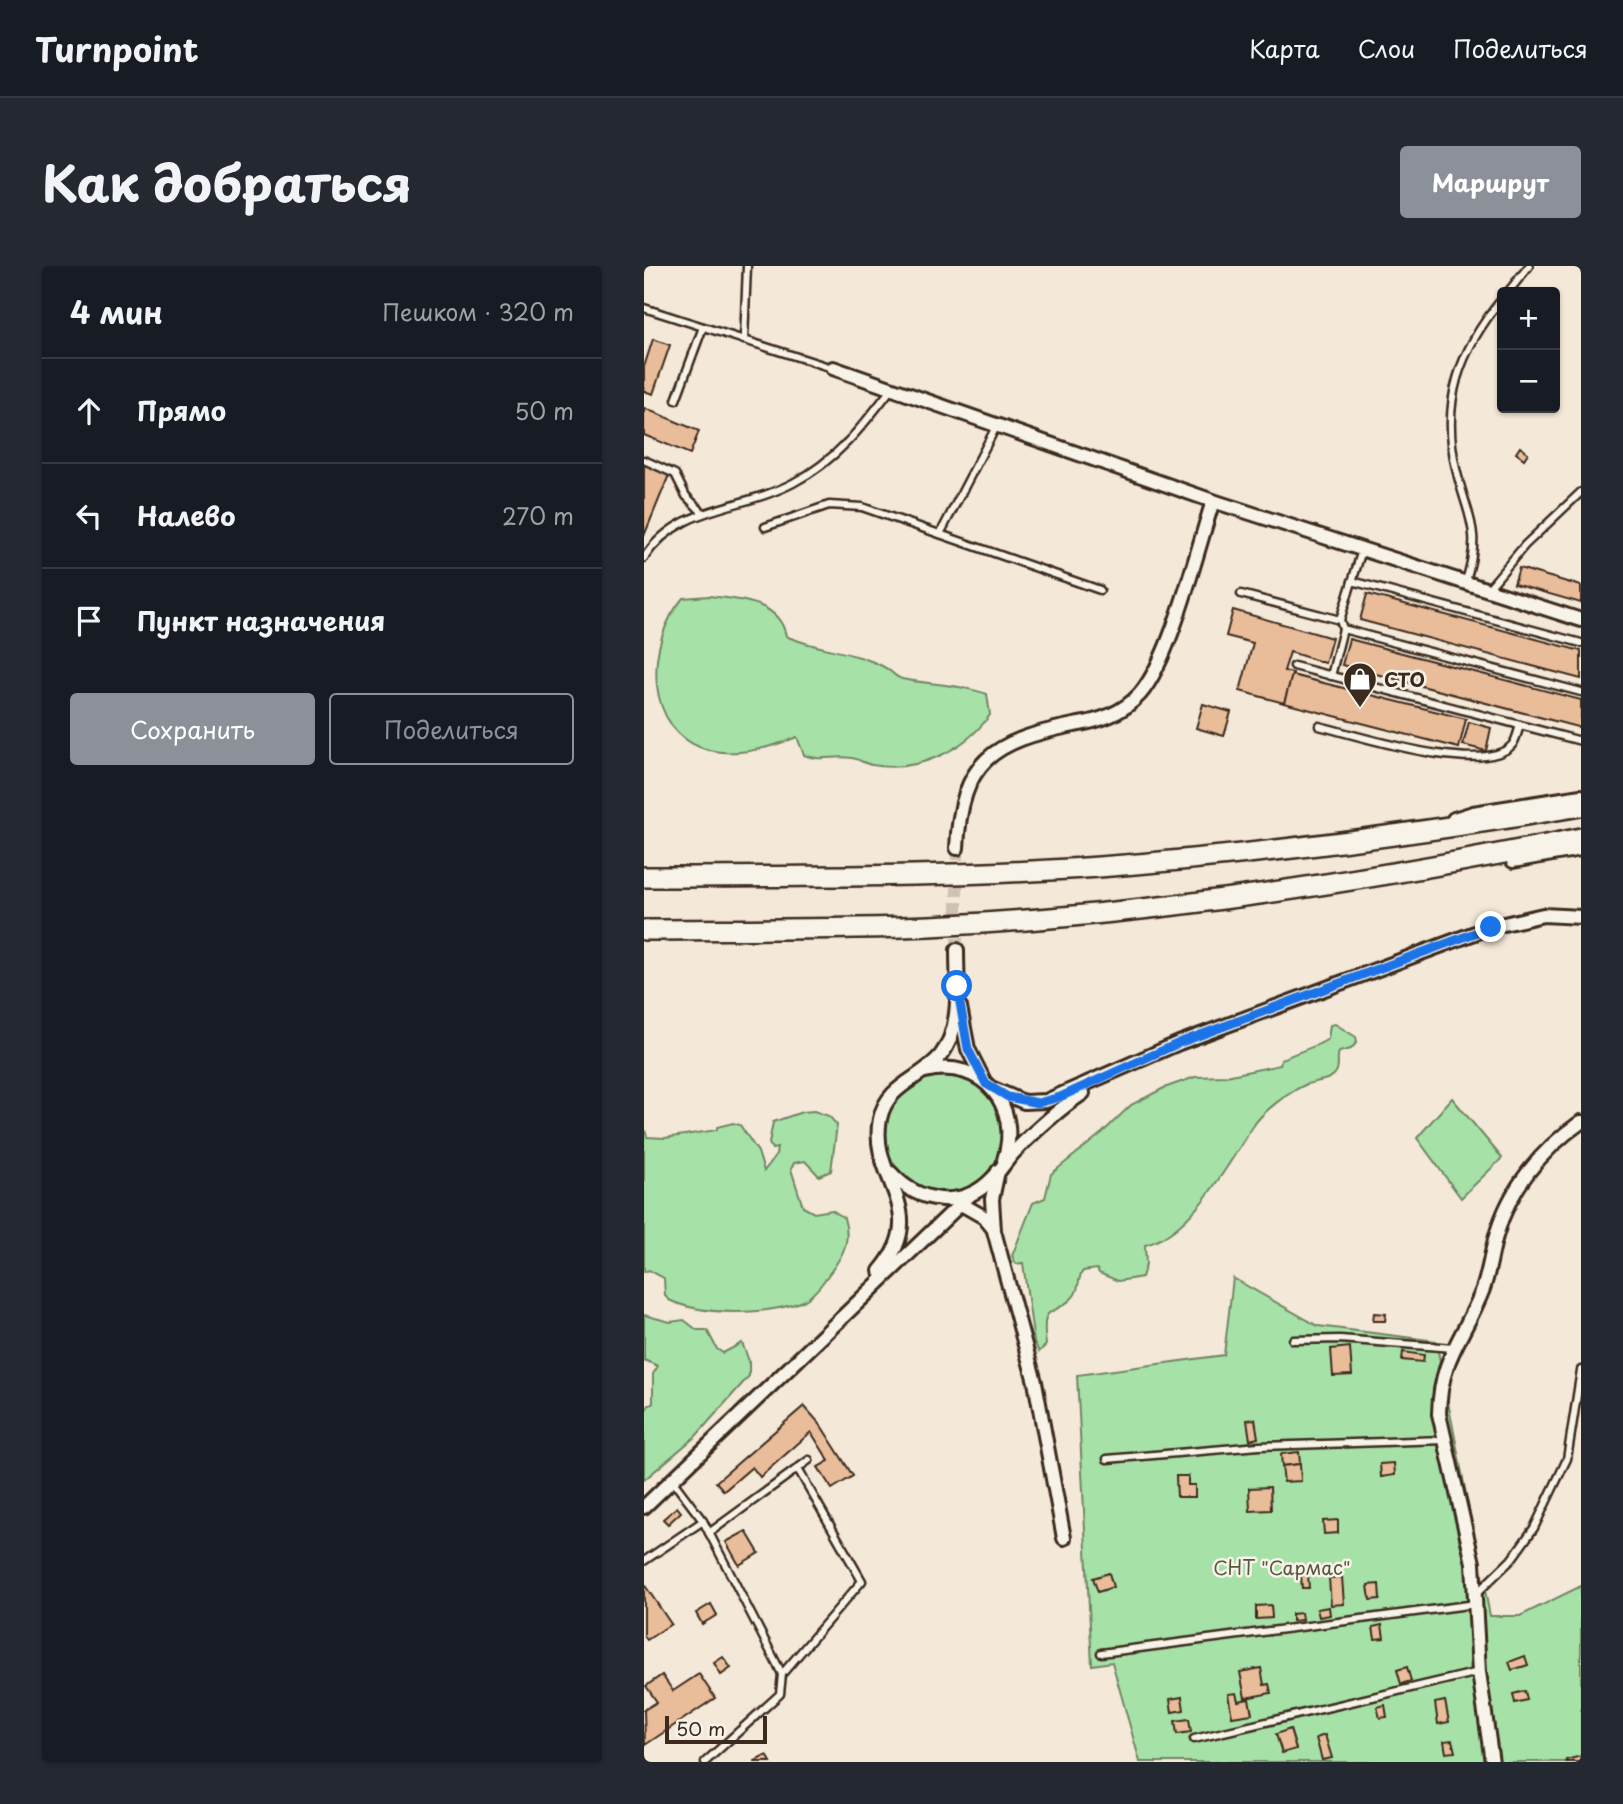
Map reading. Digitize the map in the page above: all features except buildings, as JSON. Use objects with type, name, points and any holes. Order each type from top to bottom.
[{"type":"highway","points":[[644,877],[923,876],[1099,867],[1229,855],[1581,806]]},
{"type":"highway","points":[[644,930],[876,927],[990,922],[1238,896],[1418,868],[1581,838]]},
{"type":"street","points":[[833,368],[1213,501],[1581,620]]},
{"type":"street","points":[[957,848],[964,800],[979,767],[990,755],[1016,738],[1109,717],[1125,708],[1150,681],[1172,627],[1213,501]]},
{"type":"street","points":[[1413,831],[1474,813],[1581,796]]},
{"type":"street","points":[[1418,868],[1482,866],[1581,849]]},
{"type":"street","points":[[910,1077],[926,1071],[953,1069],[974,1075],[1016,1100],[1038,1103],[1108,1076],[1179,1043],[1491,927],[1543,915],[1581,917]]},
{"type":"street","points":[[838,1319],[888,1262],[899,1238],[899,1199],[884,1161],[878,1135],[880,1119],[889,1098],[910,1077],[934,1062],[952,1032],[957,986],[957,950]]},
{"type":"street","points":[[957,986],[968,1049],[989,1086],[1000,1099],[1008,1120],[1008,1146],[992,1199],[993,1230],[1035,1381],[1064,1538]]},
{"type":"street","points":[[644,1507],[838,1319],[1000,1168],[1049,1118],[1108,1076]]},
{"type":"street","points":[[1492,1762],[1479,1672],[1473,1563],[1444,1440],[1439,1414],[1439,1390],[1447,1359],[1483,1287],[1497,1233],[1517,1189],[1533,1163],[1559,1137],[1581,1122]]},
{"type":"street","points":[[884,1161],[896,1178],[911,1191],[961,1204],[984,1217],[993,1230]]},
{"type":"street","points":[[947,1200],[971,1194]]},
{"type":"lane","points":[[744,340],[747,266]]},
{"type":"lane","points":[[1512,287],[1529,266]]},
{"type":"lane","points":[[1465,583],[1475,547],[1475,529],[1460,482],[1451,441],[1456,376],[1468,345],[1497,306]]},
{"type":"lane","points":[[644,308],[833,368]]},
{"type":"lane","points":[[676,400],[703,327]]},
{"type":"lane","points":[[644,558],[671,527],[703,513],[758,498],[793,483],[829,460],[855,437],[892,388]]},
{"type":"lane","points":[[940,534],[997,425]]},
{"type":"lane","points":[[644,460],[676,474],[686,496],[703,513]]},
{"type":"lane","points":[[1487,590],[1525,545],[1581,492]]},
{"type":"lane","points":[[765,527],[828,505],[844,503],[1100,590]]},
{"type":"lane","points":[[1331,676],[1343,629],[1340,620],[1362,550]]},
{"type":"lane","points":[[1352,581],[1581,643]]},
{"type":"lane","points":[[1241,594],[1340,620]]},
{"type":"lane","points":[[1343,629],[1581,692]]},
{"type":"lane","points":[[1294,666],[1581,741]]},
{"type":"lane","points":[[1319,726],[1467,759],[1503,752],[1514,744],[1520,725]]},
{"type":"lane","points":[[1293,1339],[1340,1339],[1453,1348]]},
{"type":"lane","points":[[1101,1653],[1476,1599],[1511,1560],[1534,1528],[1567,1459],[1581,1370]]},
{"type":"lane","points":[[1107,1459],[1259,1446],[1444,1440]]},
{"type":"lane","points":[[709,1533],[809,1460]]},
{"type":"lane","points":[[782,1674],[862,1581],[798,1469]]},
{"type":"lane","points":[[672,1480],[704,1521],[782,1674],[780,1694],[705,1762]]},
{"type":"lane","points":[[644,1560],[704,1521]]},
{"type":"lane","points":[[1194,1739],[1479,1672]]},
{"type":"green space","points":[[709,596],[756,604],[775,615],[786,636],[872,662],[899,678],[966,688],[987,694],[990,715],[979,728],[953,749],[906,766],[872,765],[845,757],[810,757],[804,755],[797,737],[754,750],[708,750],[687,740],[672,725],[662,706],[657,685],[657,662],[661,639],[670,617],[683,598]]},
{"type":"green space","points":[[1335,1024],[1356,1037],[1357,1042],[1351,1049],[1339,1052],[1338,1067],[1334,1075],[1300,1087],[1262,1115],[1193,1213],[1162,1238],[1145,1245],[1146,1264],[1142,1277],[1118,1281],[1099,1273],[1097,1269],[1083,1271],[1073,1297],[1047,1316],[1046,1345],[1039,1352],[1034,1342],[1023,1263],[1016,1264],[1012,1256],[1033,1203],[1045,1198],[1051,1174],[1102,1133],[1131,1105],[1164,1088],[1195,1077],[1226,1076],[1280,1065],[1281,1060],[1328,1039],[1330,1025]]},
{"type":"green space","points":[[944,1076],[966,1081],[985,1093],[997,1112],[1002,1134],[997,1156],[985,1175],[966,1187],[944,1192],[922,1187],[903,1175],[891,1156],[886,1134],[891,1112],[903,1093],[922,1081]]},
{"type":"green space","points":[[1452,1098],[1502,1158],[1461,1198],[1417,1138]]},
{"type":"green space","points":[[814,1111],[829,1116],[837,1125],[831,1171],[819,1176],[805,1161],[794,1163],[791,1169],[803,1207],[814,1213],[832,1210],[844,1218],[847,1232],[844,1249],[823,1282],[806,1300],[770,1309],[716,1311],[669,1300],[665,1296],[664,1278],[649,1270],[644,1272],[644,1126],[647,1137],[665,1138],[717,1130],[717,1127],[733,1123],[740,1125],[758,1152],[764,1171],[776,1155],[777,1148],[772,1149],[769,1143],[773,1122],[802,1112]]},
{"type":"green space","name":"СНТ \"Сармас\"","points":[[1233,1278],[1318,1326],[1436,1341],[1490,1616],[1520,1616],[1581,1586],[1581,1762],[1140,1762],[1112,1662],[1092,1665],[1077,1375],[1224,1355]]},
{"type":"green space","points":[[644,1315],[670,1322],[684,1320],[697,1330],[707,1330],[717,1349],[723,1353],[742,1343],[749,1361],[749,1376],[696,1436],[644,1480],[644,1413],[649,1405],[653,1404],[653,1374],[658,1366],[644,1360]]},
{"type":"tunnel","points":[[957,848],[957,950]]},
{"type":"place","name":"СТО","points":[[1360,709]]},
{"type":"route","points":[[957,986],[968,1049],[986,1084],[1008,1097],[1038,1103],[1060,1097],[1179,1043],[1491,927]]}]
